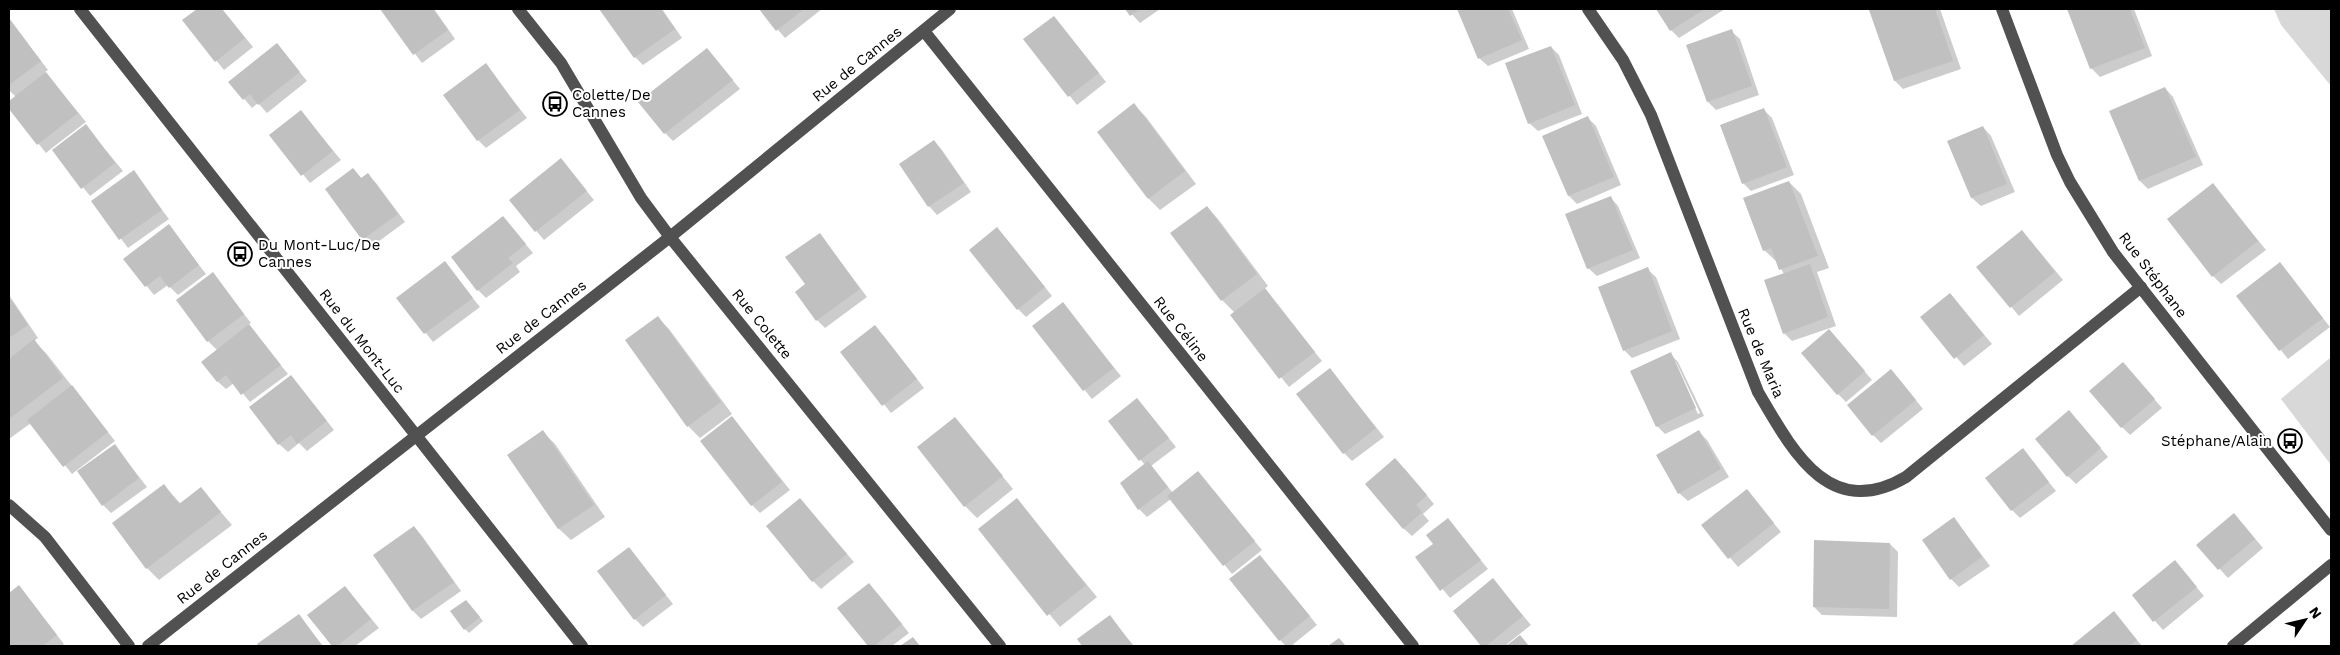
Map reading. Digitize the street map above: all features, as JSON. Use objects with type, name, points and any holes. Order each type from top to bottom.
[{"type":"street","name":"Rue du Mont-Luc","points":[[80,9],[582,646]]},
{"type":"street","name":"Rue Colette","points":[[518,9],[561,63],[642,198],[670,237],[1000,646]]},
{"type":"street","name":"Rue de Cannes","points":[[148,646],[670,237],[950,9]]},
{"type":"street","name":"Rue de Maria","points":[[1588,9],[1623,60],[1651,115],[1758,392],[1775,422],[1807,465],[1822,479],[1840,489],[1859,492],[1874,491],[1892,485],[1906,477],[2141,287]]},
{"type":"street","name":"Rue Stéphane","points":[[2002,9],[2057,155],[2070,182],[2112,252],[2331,530]]},
{"type":"street","name":"Rue Céline","points":[[924,31],[1413,646]]},
{"type":"street","points":[[9,504],[46,537],[129,646]]},
{"type":"street","points":[[2233,646],[2331,565]]},
{"type":"shaded area","points":[[2274,9],[2331,9],[2331,86],[2281,25]]},
{"type":"shaded area","points":[[2331,357],[2331,465],[2281,399]]},
{"type":"building","points":[[197,9],[222,9],[245,38],[215,62],[182,20]]},
{"type":"building","points":[[380,9],[433,9],[448,30],[413,55]]},
{"type":"building","points":[[599,9],[661,9],[675,29],[634,58]]},
{"type":"building","points":[[759,9],[804,9],[776,31]]},
{"type":"building","points":[[1125,9],[1140,9],[1130,16]]},
{"type":"building","points":[[1457,9],[1508,9],[1522,40],[1478,59]]},
{"type":"building","points":[[1656,9],[1705,9],[1670,31]]},
{"type":"building","points":[[1935,9],[1953,61],[1894,81],[1869,10]]},
{"type":"building","points":[[2067,9],[2130,9],[2145,48],[2090,69]]},
{"type":"building","points":[[1054,16],[1099,73],[1068,97],[1023,39]]},
{"type":"building","points":[[9,18],[41,61],[9,85]]},
{"type":"building","points":[[1732,29],[1752,86],[1707,102],[1686,45]]},
{"type":"building","points":[[277,43],[300,72],[258,105],[250,94],[243,100],[228,82]]},
{"type":"building","points":[[1551,46],[1575,105],[1528,124],[1505,63]]},
{"type":"building","points":[[707,48],[733,80],[664,134],[638,102]]},
{"type":"building","points":[[486,63],[520,110],[477,141],[443,95]]},
{"type":"building","points":[[46,72],[78,113],[37,145],[9,109],[9,101]]},
{"type":"building","points":[[2165,87],[2196,157],[2139,181],[2109,111]]},
{"type":"building","points":[[1134,103],[1185,171],[1148,199],[1097,132]]},
{"type":"building","points":[[1764,108],[1787,167],[1742,184],[1720,125]]},
{"type":"building","points":[[301,110],[333,151],[301,176],[269,135]]},
{"type":"building","points":[[1588,116],[1614,177],[1568,196],[1542,136]]},
{"type":"building","points":[[86,124],[115,163],[81,189],[52,150]]},
{"type":"building","points":[[1983,126],[2007,184],[1971,198],[1947,141]]},
{"type":"building","points":[[934,140],[964,183],[928,207],[899,164]]},
{"type":"building","points":[[561,158],[587,191],[535,232],[509,200]]},
{"type":"building","points":[[353,168],[361,178],[368,173],[398,214],[362,240],[325,189]]},
{"type":"building","points":[[134,170],[162,210],[119,240],[91,201]]},
{"type":"building","points":[[1789,181],[1818,256],[1779,270],[1771,248],[1763,251],[1743,198]]},
{"type":"building","points":[[2213,183],[2258,241],[2212,277],[2167,219]]},
{"type":"building","points":[[1611,196],[1633,250],[1587,269],[1565,214]]},
{"type":"building","points":[[1207,206],[1257,274],[1221,301],[1170,233]]},
{"type":"building","points":[[503,216],[526,244],[508,258],[513,263],[477,291],[451,257]]},
{"type":"building","points":[[169,224],[199,265],[169,288],[160,276],[145,287],[123,259]]},
{"type":"building","points":[[997,227],[1045,287],[1017,310],[969,250]]},
{"type":"building","points":[[2022,230],[2055,272],[2010,308],[1976,267]]},
{"type":"building","points":[[820,233],[860,289],[816,321],[795,292],[805,284],[785,257]]},
{"type":"building","points":[[445,261],[473,298],[424,334],[396,298]]},
{"type":"building","points":[[2280,262],[2323,318],[2279,351],[2236,296]]},
{"type":"building","points":[[1810,264],[1828,317],[1783,334],[1764,280]]},
{"type":"building","points":[[1648,267],[1672,331],[1623,351],[1598,287]]},
{"type":"building","points":[[213,272],[244,314],[207,342],[176,300]]},
{"type":"building","points":[[1265,288],[1315,352],[1279,379],[1230,315]]},
{"type":"building","points":[[1950,293],[1984,335],[1954,359],[1920,317]]},
{"type":"building","points":[[9,297],[28,325],[9,338]]},
{"type":"building","points":[[1063,302],[1114,368],[1083,391],[1032,326]]},
{"type":"building","points":[[658,316],[721,402],[687,427],[625,340]]},
{"type":"building","points":[[249,324],[281,365],[241,395],[226,375],[217,382],[201,362]]},
{"type":"building","points":[[875,325],[917,379],[882,406],[840,352]]},
{"type":"building","points":[[1829,329],[1865,371],[1837,395],[1801,353]]},
{"type":"building","points":[[34,339],[63,378],[9,419],[9,359]]},
{"type":"building","points":[[1671,352],[1696,408],[1656,427],[1630,371]]},
{"type":"building","points":[[2123,362],[2155,399],[2121,428],[2089,391]]},
{"type":"building","points":[[1330,368],[1376,428],[1343,454],[1296,394]]},
{"type":"building","points":[[1891,369],[1916,400],[1872,436],[1847,405]]},
{"type":"building","points":[[291,375],[327,421],[297,444],[291,435],[278,445],[249,407]]},
{"type":"building","points":[[72,385],[108,432],[63,467],[27,420]]},
{"type":"building","points":[[1137,398],[1169,438],[1139,461],[1108,421]]},
{"type":"building","points":[[2069,410],[2101,448],[2067,477],[2035,439]]},
{"type":"building","points":[[732,416],[782,482],[751,506],[700,441]]},
{"type":"building","points":[[955,417],[1003,476],[964,507],[917,447]]},
{"type":"building","points":[[543,430],[594,505],[558,529],[507,455]]},
{"type":"building","points":[[1699,430],[1721,469],[1678,494],[1656,455]]},
{"type":"building","points":[[115,444],[139,478],[102,506],[77,471]]},
{"type":"building","points":[[2023,448],[2049,482],[2011,511],[1985,478]]},
{"type":"building","points":[[1395,458],[1427,495],[1416,505],[1422,512],[1403,529],[1365,484]]},
{"type":"building","points":[[1148,461],[1168,487],[1138,510],[1120,483]]},
{"type":"building","points":[[1198,471],[1255,541],[1223,566],[1167,496]]},
{"type":"building","points":[[164,484],[179,504],[201,487],[221,512],[146,569],[112,523]]},
{"type":"building","points":[[1747,489],[1774,523],[1728,559],[1701,525]]},
{"type":"building","points":[[800,498],[847,554],[812,582],[766,526]]},
{"type":"building","points":[[1017,498],[1086,585],[1047,616],[978,529]]},
{"type":"building","points":[[2234,513],[2255,539],[2218,570],[2196,545]]},
{"type":"building","points":[[1954,517],[1982,557],[1950,580],[1922,540]]},
{"type":"building","points":[[1448,518],[1481,560],[1440,591],[1415,557],[1433,544],[1426,535]]},
{"type":"building","points":[[414,526],[454,582],[412,611],[373,555]]},
{"type":"building","points":[[1814,540],[1890,543],[1889,609],[1813,607]]},
{"type":"building","points":[[629,547],[666,595],[634,620],[597,571]]},
{"type":"building","points":[[1260,555],[1310,616],[1279,641],[1229,579]]},
{"type":"building","points":[[2175,560],[2197,587],[2153,622],[2132,595]]},
{"type":"building","points":[[1493,578],[1523,616],[1486,646],[1481,646],[1453,611]]},
{"type":"building","points":[[869,583],[902,624],[874,646],[868,646],[837,608]]},
{"type":"building","points":[[19,585],[57,635],[42,646],[9,646],[9,593]]},
{"type":"building","points":[[345,586],[371,619],[337,646],[332,646],[307,615]]},
{"type":"building","points":[[466,600],[480,617],[464,630],[450,611]]},
{"type":"building","points":[[2114,611],[2137,640],[2129,646],[2071,646]]},
{"type":"building","points":[[299,614],[322,646],[258,646],[257,644]]},
{"type":"building","points":[[1110,615],[1133,646],[1082,646],[1077,639]]},
{"type":"building","points":[[1520,635],[1529,646],[1506,646]]},
{"type":"building","points":[[913,637],[920,646],[900,646]]},
{"type":"building","points":[[1339,638],[1346,646],[1328,646]]},
{"type":"place","name":"Colette/De Cannes","points":[[555,104]]},
{"type":"place","name":"Du Mont-Luc/De Cannes","points":[[240,254]]},
{"type":"place","name":"Stéphane/Alain","points":[[2290,441]]}]
